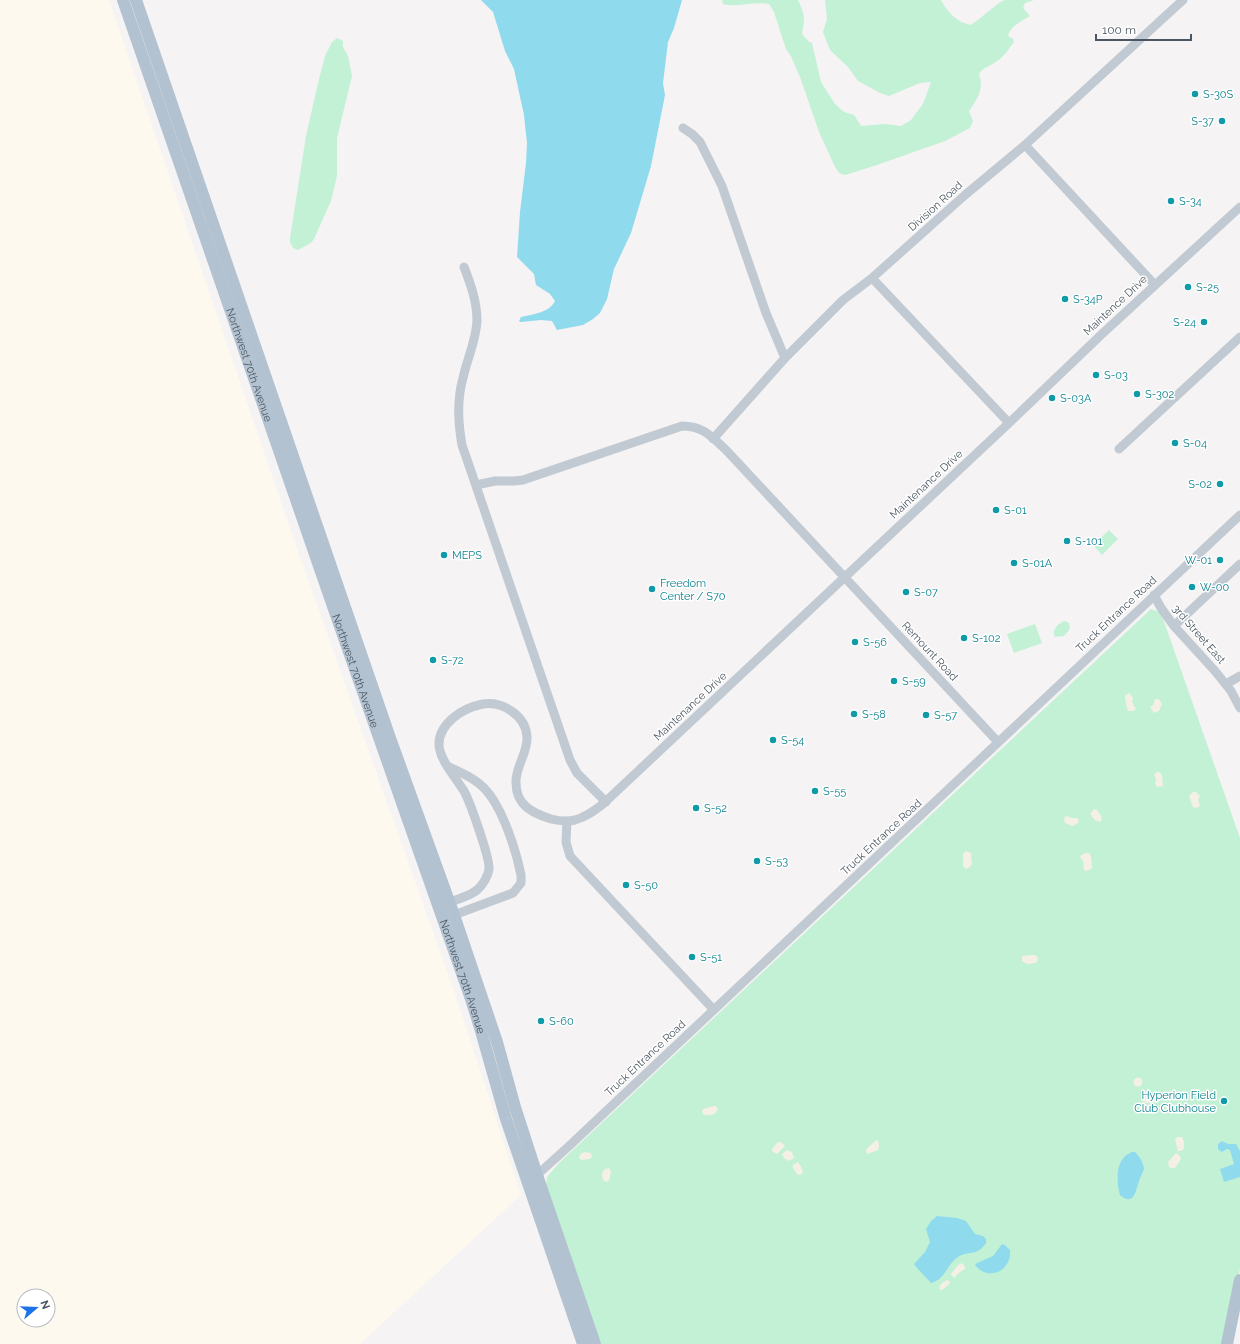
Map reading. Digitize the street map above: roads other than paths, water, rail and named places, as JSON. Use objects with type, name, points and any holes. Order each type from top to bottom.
[{"type":"main road","name":"Northwest 70th Avenue","points":[[123,0],[336,615],[444,904],[454,915],[497,1042],[532,1177],[583,1344]]},
{"type":"main road","name":"Northwest 70th Avenue","points":[[136,0],[388,731],[444,904],[506,1119],[532,1177],[595,1344]]},
{"type":"main road","points":[[1227,1344],[1240,1280]]},
{"type":"street","name":"Division Road","points":[[714,438],[785,358],[843,300],[872,278],[965,195],[1025,145],[1183,0]]},
{"type":"street","points":[[683,128],[700,142],[722,186],[766,313],[785,358]]},
{"type":"street","points":[[1025,145],[1155,284]]},
{"type":"street","name":"Maintence Drive","points":[[1009,423],[1155,284],[1240,207]]},
{"type":"street","points":[[464,267],[475,301],[477,321],[474,342],[460,388],[459,405],[462,445],[570,760],[577,773],[606,802]]},
{"type":"street","points":[[872,278],[1009,423]]},
{"type":"street","points":[[1119,449],[1240,337]]},
{"type":"street","name":"Maintenance Drive","points":[[446,766],[440,754],[440,737],[443,730],[454,717],[462,712],[484,704],[503,707],[520,717],[528,736],[527,746],[516,774],[517,791],[525,806],[538,815],[557,820],[574,820],[590,814],[606,802],[1009,423]]},
{"type":"street","name":"Remount Road","points":[[476,485],[495,481],[523,480],[682,426],[692,426],[702,429],[714,438],[998,742]]},
{"type":"street","name":"Truck Entrance Road","points":[[532,1177],[714,1010],[1240,515]]},
{"type":"street","points":[[1174,626],[1240,564]]},
{"type":"street","name":"3rd Street East","points":[[1154,595],[1174,626],[1226,684],[1240,708]]},
{"type":"street","points":[[1226,684],[1240,676]]},
{"type":"street","points":[[444,904],[476,890],[483,883],[489,869],[487,858],[468,801],[464,792],[446,766]]},
{"type":"street","points":[[446,766],[469,777],[492,796],[508,832],[521,875],[521,883],[513,893],[454,915]]},
{"type":"street","points":[[567,821],[566,842],[570,856],[714,1010]]},
{"type":"water","points":[[481,0],[682,0],[674,28],[668,42],[663,83],[665,95],[651,166],[631,233],[614,269],[607,299],[600,313],[583,325],[557,330],[552,321],[519,321],[521,317],[545,311],[555,301],[550,294],[536,285],[534,274],[517,257],[527,143],[524,115],[514,69],[505,51],[493,12]]},
{"type":"water","points":[[1222,1141],[1228,1144],[1236,1144],[1240,1151],[1240,1177],[1224,1182],[1220,1169],[1234,1164],[1230,1150],[1227,1149],[1222,1152],[1218,1149],[1218,1144]]},
{"type":"water","points":[[1135,1152],[1140,1158],[1144,1169],[1134,1196],[1128,1199],[1120,1195],[1118,1187],[1118,1172],[1120,1163],[1126,1155]]},
{"type":"water","points":[[937,1216],[957,1218],[966,1221],[975,1234],[983,1236],[986,1239],[986,1243],[976,1252],[958,1257],[951,1263],[940,1278],[931,1283],[914,1264],[925,1252],[930,1242],[926,1229],[931,1221]]},
{"type":"water","points":[[1002,1244],[1010,1250],[1010,1257],[1007,1264],[998,1272],[986,1273],[975,1265],[993,1256]]},
{"type":"place","name":"S-30S","points":[[1195,94]]},
{"type":"place","name":"S-37","points":[[1222,121]]},
{"type":"place","name":"S-34","points":[[1171,201]]},
{"type":"place","name":"S-25","points":[[1188,287]]},
{"type":"place","name":"S-34P","points":[[1065,299]]},
{"type":"place","name":"S-24","points":[[1204,322]]},
{"type":"place","name":"S-03","points":[[1096,375]]},
{"type":"place","name":"S-302","points":[[1137,394]]},
{"type":"place","name":"S-03A","points":[[1052,398]]},
{"type":"place","name":"S-04","points":[[1175,443]]},
{"type":"place","name":"S-02","points":[[1220,484]]},
{"type":"place","name":"S-01","points":[[996,510]]},
{"type":"place","name":"S-101","points":[[1067,541]]},
{"type":"place","name":"MEPS","points":[[444,555]]},
{"type":"place","name":"W-01","points":[[1220,560]]},
{"type":"place","name":"S-01A","points":[[1014,563]]},
{"type":"place","name":"W-00","points":[[1192,587]]},
{"type":"place","name":"Freedom Center / S70","points":[[652,589]]},
{"type":"place","name":"S-07","points":[[906,592]]},
{"type":"place","name":"S-102","points":[[964,638]]},
{"type":"place","name":"S-56","points":[[855,642]]},
{"type":"place","name":"S-72","points":[[433,660]]},
{"type":"place","name":"S-59","points":[[894,681]]},
{"type":"place","name":"S-58","points":[[854,714]]},
{"type":"place","name":"S-57","points":[[926,715]]},
{"type":"place","name":"S-54","points":[[773,740]]},
{"type":"place","name":"S-55","points":[[815,791]]},
{"type":"place","name":"S-52","points":[[696,808]]},
{"type":"place","name":"S-53","points":[[757,861]]},
{"type":"place","name":"S-50","points":[[626,885]]},
{"type":"place","name":"S-51","points":[[692,957]]},
{"type":"place","name":"S-60","points":[[541,1021]]},
{"type":"place","name":"Hyperion Field Club Clubhouse","points":[[1224,1101]]}]
